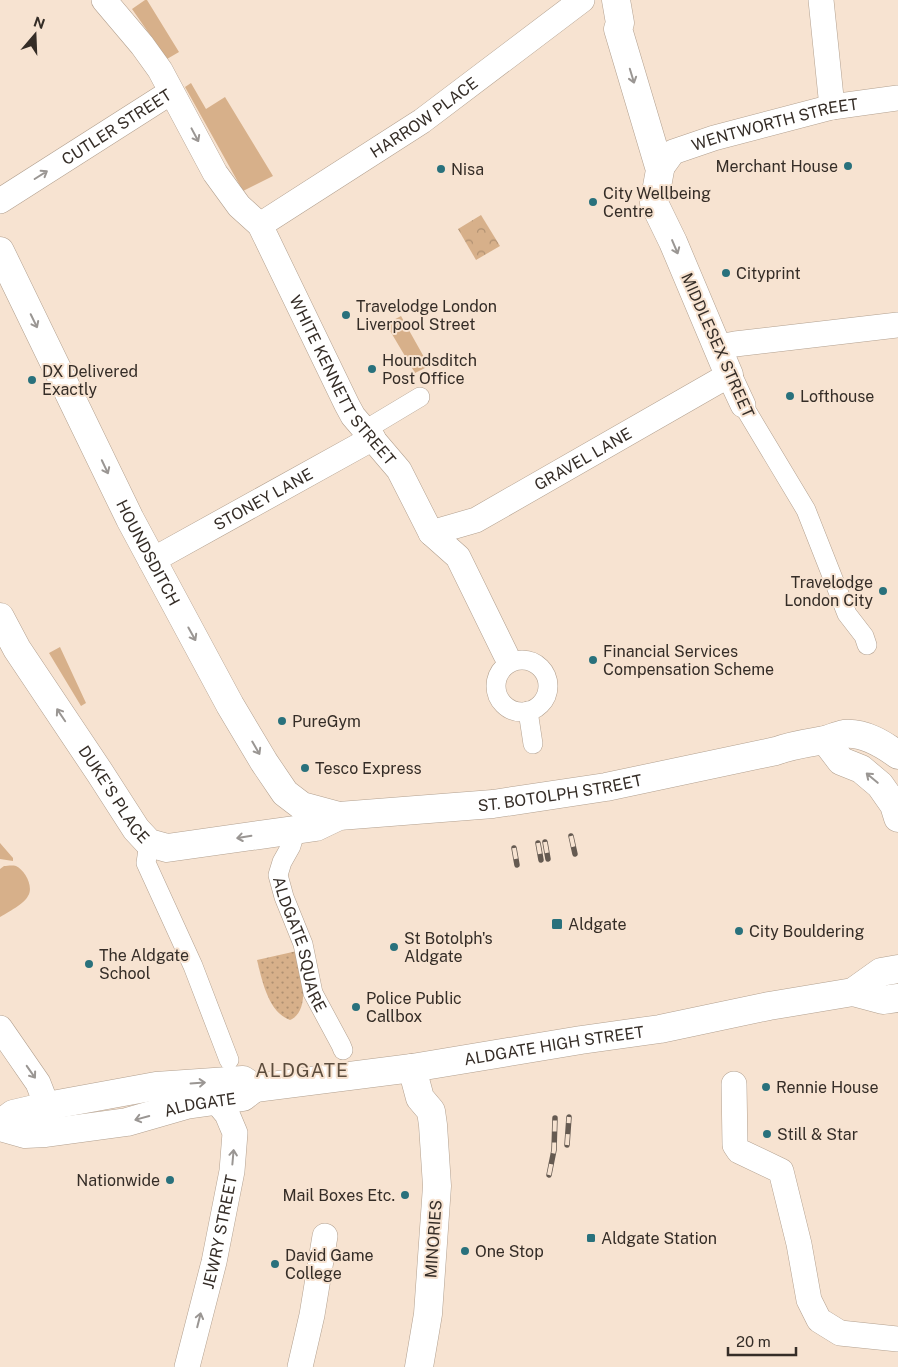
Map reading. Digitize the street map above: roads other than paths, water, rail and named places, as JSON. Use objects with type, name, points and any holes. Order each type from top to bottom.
[{"type":"street","points":[[104,0],[142,44],[160,70],[171,92]]},
{"type":"street","name":"HARROW PLACE","points":[[260,225],[422,120],[582,0]]},
{"type":"street","name":"MIDDLESEX STREET","points":[[603,0],[602,4],[609,23],[618,29]]},
{"type":"street","name":"MIDDLESEX STREET","points":[[616,0],[620,23],[618,29],[660,170],[654,203],[673,242],[743,405],[806,510],[847,614],[864,636],[867,645]]},
{"type":"street","points":[[821,0],[832,107]]},
{"type":"street","name":"CUTLER STREET","points":[[0,201],[171,92],[215,173],[238,206],[260,225]]},
{"type":"street","name":"WENTWORTH STREET","points":[[660,170],[673,152],[714,138],[832,107],[898,98]]},
{"type":"street","name":"WHITE KENNETT STREET","points":[[260,225],[353,416],[399,470],[431,533]]},
{"type":"street","name":"HOUNDSDITCH","points":[[0,251],[6,280],[152,561],[230,705],[285,793],[302,806],[339,816]]},
{"type":"street","points":[[717,347],[898,325]]},
{"type":"street","name":"GRAVEL LANE","points":[[431,533],[476,520],[729,375]]},
{"type":"street","points":[[369,434],[420,397]]},
{"type":"street","name":"STONEY LANE","points":[[152,561],[369,434]]},
{"type":"street","points":[[431,533],[458,557],[508,659]]},
{"type":"street","name":"DUKE'S PLACE","points":[[0,617],[17,649],[136,829],[149,842],[167,848],[293,833]]},
{"type":"street","points":[[508,659],[535,664],[547,677],[547,695],[536,708],[520,712],[512,710],[499,700],[496,683],[498,675],[508,659]]},
{"type":"street","points":[[528,711],[534,744]]},
{"type":"street","name":"ST. BOTOLPH STREET","points":[[293,833],[316,827],[339,816],[493,804],[606,787],[768,753],[844,734],[857,735],[885,746],[898,755]]},
{"type":"street","points":[[825,740],[841,761],[861,769],[880,785],[894,805],[898,818]]},
{"type":"street","name":"ALDGATE SQUARE","points":[[293,833],[291,846],[282,862],[278,875],[284,897],[303,944],[313,993],[343,1050]]},
{"type":"street","points":[[149,842],[146,864],[193,966],[229,1060]]},
{"type":"street","name":"ALDGATE HIGH STREET","points":[[853,992],[881,972],[898,969]]},
{"type":"street","name":"ALDGATE HIGH STREET","points":[[255,1088],[424,1066],[660,1029],[769,1006],[853,992],[883,1000],[898,998]]},
{"type":"street","points":[[0,1028],[38,1083],[46,1106]]},
{"type":"street","name":"MINORIES","points":[[420,1367],[428,1314],[437,1186],[431,1111],[420,1098],[424,1066]]},
{"type":"street","name":"ALDGATE","points":[[243,1080],[255,1088],[243,1097],[186,1105],[127,1122],[25,1134],[0,1126],[13,1114],[46,1106],[156,1086],[243,1080]]},
{"type":"street","points":[[734,1084],[735,1145],[739,1151],[782,1171],[800,1244],[809,1300],[818,1320],[840,1333],[898,1339]]},
{"type":"street","name":"JEWRY STREET","points":[[187,1367],[214,1262],[232,1171],[236,1134],[227,1114],[216,1101]]},
{"type":"street","points":[[300,1367],[312,1315],[325,1236]]},
{"type":"railway","points":[[571,836],[575,854]]},
{"type":"railway","points":[[545,842],[548,859]]},
{"type":"railway","points":[[538,843],[541,860]]},
{"type":"railway","points":[[514,848],[517,865]]},
{"type":"railway","points":[[567,1145],[569,1117]]},
{"type":"railway","points":[[549,1175],[554,1150],[555,1118]]},
{"type":"place","name":"Merchant House","points":[[848,166]]},
{"type":"place","name":"Nisa","points":[[441,169]]},
{"type":"place","name":"City Wellbeing Centre","points":[[593,202]]},
{"type":"place","name":"Cityprint","points":[[726,273]]},
{"type":"place","name":"Travelodge London Liverpool Street","points":[[346,315]]},
{"type":"place","name":"Houndsditch Post Office","points":[[372,369]]},
{"type":"place","name":"DX Delivered Exactly","points":[[32,380]]},
{"type":"place","name":"Lofthouse","points":[[790,396]]},
{"type":"place","name":"Travelodge London City","points":[[883,591]]},
{"type":"place","name":"Financial Services Compensation Scheme","points":[[593,660]]},
{"type":"place","name":"PureGym","points":[[282,721]]},
{"type":"place","name":"Tesco Express","points":[[305,768]]},
{"type":"place","name":"Aldgate","points":[[557,924]]},
{"type":"place","name":"City Bouldering","points":[[739,931]]},
{"type":"place","name":"St Botolph's Aldgate","points":[[394,947]]},
{"type":"place","name":"The Aldgate School","points":[[89,964]]},
{"type":"place","name":"Police Public Callbox","points":[[356,1007]]},
{"type":"place","name":"Rennie House","points":[[766,1087]]},
{"type":"place","name":"Still & Star","points":[[767,1134]]},
{"type":"place","name":"Nationwide","points":[[170,1180]]},
{"type":"place","name":"Mail Boxes Etc.","points":[[405,1195]]},
{"type":"place","name":"Aldgate Station","points":[[591,1238]]},
{"type":"place","name":"One Stop","points":[[465,1251]]},
{"type":"place","name":"David Game College","points":[[275,1264]]},
{"type":"district","name":"ALDGATE","points":[[302,1070]]}]
